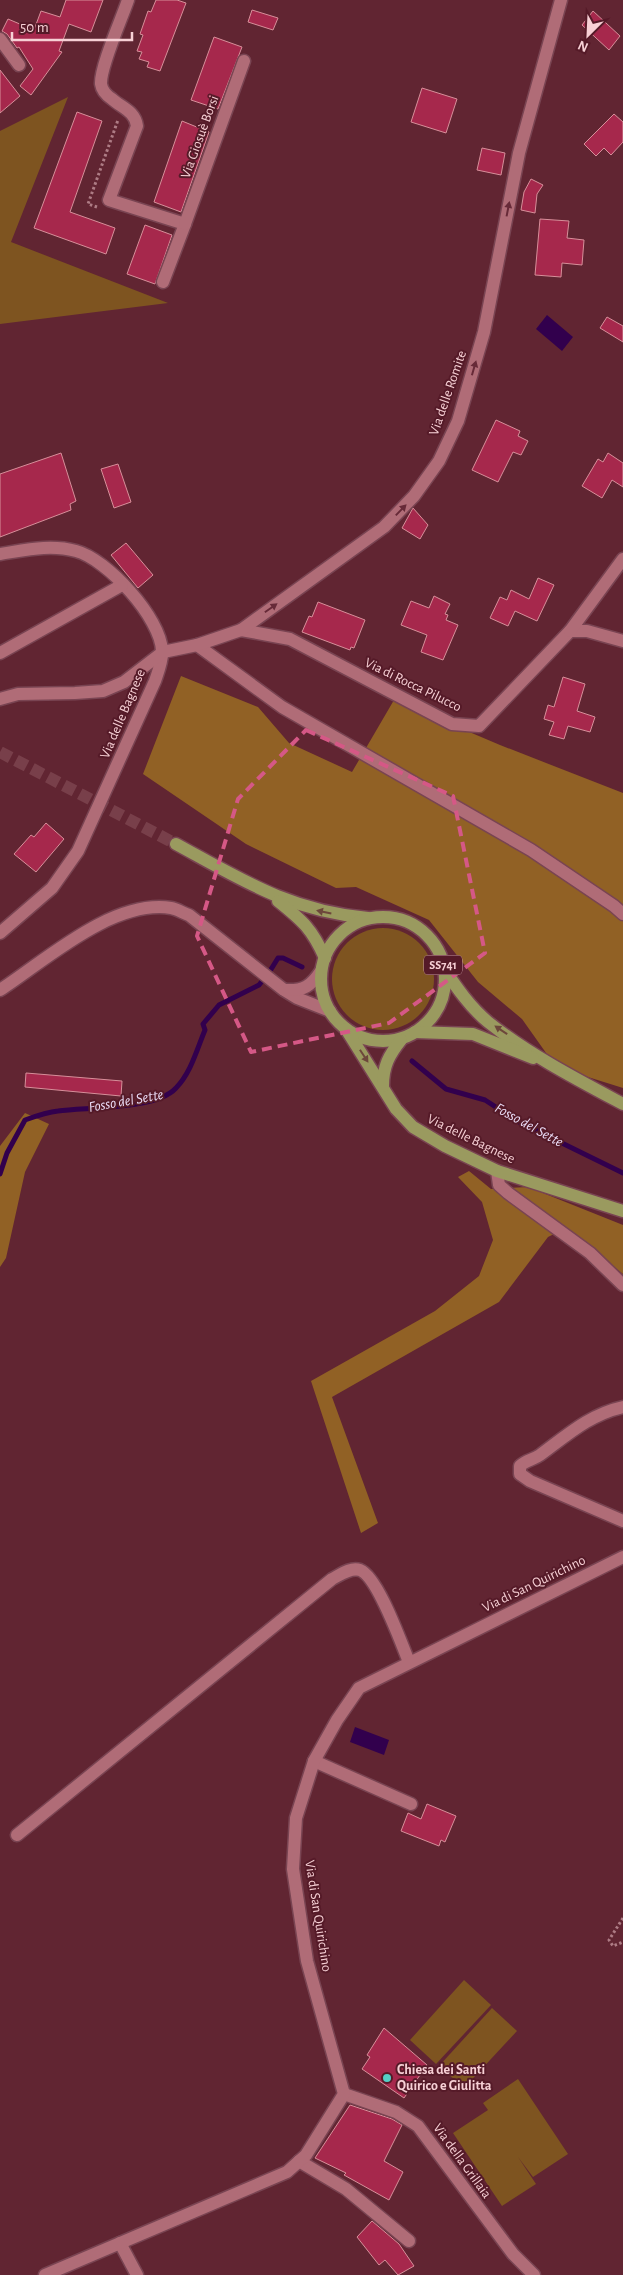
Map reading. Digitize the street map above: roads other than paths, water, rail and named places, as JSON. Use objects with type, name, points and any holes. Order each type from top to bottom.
[{"type":"main road","name":"SS741","points":[[176,844],[270,895],[304,921],[316,938],[324,958]]},
{"type":"main road","name":"SS741","points":[[270,895],[312,909],[340,915],[393,918],[407,922],[424,933],[439,953],[444,968],[465,999],[488,1022],[556,1067],[623,1104]]},
{"type":"main road","name":"SS741","points":[[373,918],[360,921],[343,932],[324,958],[322,988],[330,1011],[344,1027],[365,1038],[379,1041],[401,1040],[415,1032],[429,1020],[443,996],[444,968]]},
{"type":"main road","name":"Via delle Bagnese","points":[[344,1027],[396,1109],[413,1127],[445,1146],[498,1171],[623,1211]]},
{"type":"main road","name":"SS741","points":[[415,1032],[473,1034],[556,1067]]},
{"type":"main road","points":[[383,1086],[382,1071],[385,1063],[401,1040]]},
{"type":"street","points":[[128,0],[105,65],[101,85],[105,94],[130,112],[136,120],[137,126],[107,205],[184,224]]},
{"type":"street","name":"Via delle Romite","points":[[163,652],[197,645],[241,630],[384,527],[414,496],[439,461],[458,421],[484,332],[519,153],[561,0]]},
{"type":"street","points":[[0,39],[19,66]]},
{"type":"street","name":"Via Giosuè Borsi","points":[[163,282],[244,61]]},
{"type":"street","points":[[0,554],[48,547],[77,551],[107,567],[140,604],[157,631],[163,652],[124,682],[102,691],[18,694],[0,699]]},
{"type":"street","name":"Via di Rocca Pilucco","points":[[241,630],[290,639],[452,724],[479,726],[570,631],[623,559]]},
{"type":"street","points":[[0,653],[122,585]]},
{"type":"street","points":[[570,631],[588,631],[623,641]]},
{"type":"street","points":[[197,645],[282,707],[531,850],[623,914]]},
{"type":"street","name":"Via delle Bagnese","points":[[0,933],[52,888],[78,851],[155,681],[163,652]]},
{"type":"street","points":[[0,990],[97,924],[137,910],[156,907],[172,908],[188,915],[284,990],[297,998],[330,1011]]},
{"type":"street","points":[[284,990],[298,991],[306,989],[322,971]]},
{"type":"street","points":[[498,1171],[499,1184],[508,1193],[590,1253],[623,1285]]},
{"type":"street","points":[[623,1407],[605,1412],[575,1428],[537,1457],[526,1461],[520,1466],[520,1474],[623,1521]]},
{"type":"street","name":"Via di San Quirichino","points":[[344,2094],[307,1961],[293,1869],[296,1818],[314,1761],[337,1720],[359,1688],[623,1557]]},
{"type":"street","points":[[17,1835],[332,1579],[351,1569],[362,1570],[375,1583],[409,1662]]},
{"type":"street","points":[[314,1761],[411,1804]]},
{"type":"street","points":[[45,2275],[287,2172],[306,2155],[344,2094]]},
{"type":"street","name":"Via della Grillaia","points":[[344,2094],[396,2112],[418,2126],[513,2254],[534,2275]]},
{"type":"street","points":[[299,2162],[346,2189],[409,2240]]},
{"type":"street","points":[[120,2243],[137,2275]]},
{"type":"waterway","name":"Fosso del Sette","points":[[0,1174],[7,1153],[25,1120],[54,1112],[138,1104],[166,1095],[176,1088],[186,1075],[205,1030],[203,1024],[219,1005],[259,985],[278,958],[283,958],[302,967]]},
{"type":"waterway","name":"Fosso del Sette","points":[[412,1061],[446,1089],[485,1100],[519,1122],[623,1173]]},
{"type":"tunnel","points":[[0,752],[176,844]]},
{"type":"place","name":"Chiesa dei Santi Quirico e Giulitta","points":[[387,2078]]}]
